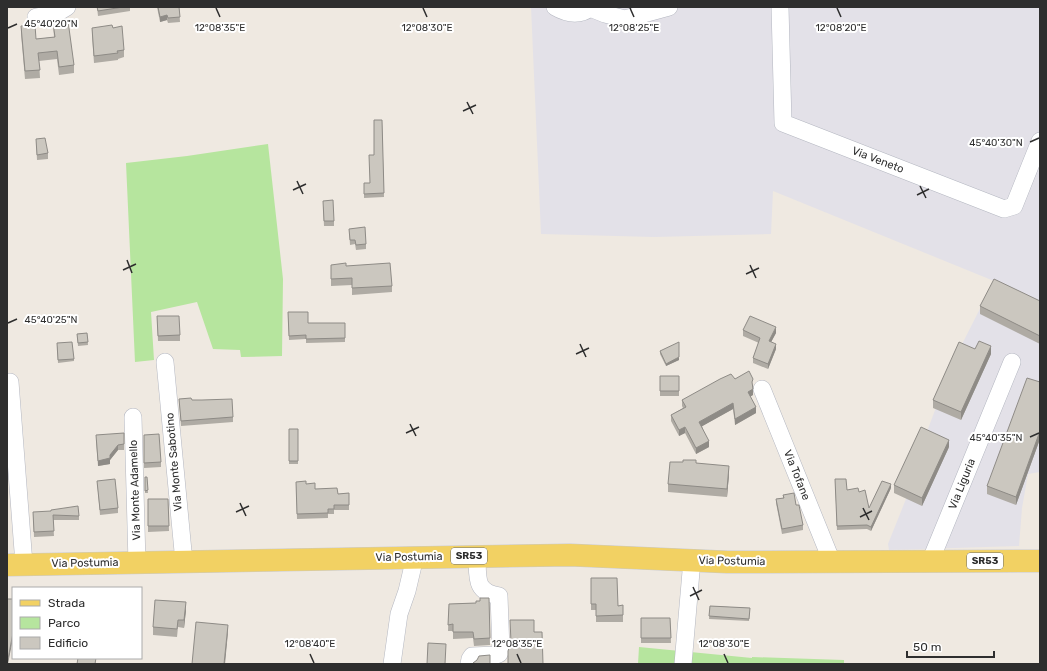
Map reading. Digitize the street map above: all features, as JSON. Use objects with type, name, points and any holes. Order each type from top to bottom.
[{"type":"main road","name":"Via Postumia","points":[[15,565],[570,555],[727,562],[930,562]]},
{"type":"main road","name":"SR53","points":[[930,562],[1040,561]]},
{"type":"street","points":[[36,17],[57,13],[66,7]]},
{"type":"street","points":[[555,7],[563,12],[572,14],[591,8],[605,14],[625,19],[669,7]]},
{"type":"street","name":"Via Veneto","points":[[780,7],[783,123],[1004,209],[1014,206],[1040,141]]},
{"type":"street","name":"Via Monte Sabotino","points":[[165,362],[184,562]]},
{"type":"street","name":"Via Liguria","points":[[930,562],[1012,362]]},
{"type":"street","points":[[10,382],[15,565]]},
{"type":"street","name":"Via Tofane","points":[[762,389],[832,562]]},
{"type":"street","name":"Via Monte Adamello","points":[[133,417],[137,562]]},
{"type":"street","points":[[469,664],[472,656],[499,654],[501,646],[499,596],[487,593],[481,588],[478,582],[477,556]]},
{"type":"street","points":[[392,664],[399,614],[407,591],[415,557]]},
{"type":"street","points":[[683,664],[692,560]]},
{"type":"shaded area","points":[[531,7],[1040,7],[1040,472],[1028,474],[1022,508],[1019,546],[889,550],[888,544],[916,474],[925,437],[953,362],[994,281],[773,191],[771,234],[654,237],[541,234]]},
{"type":"green space","points":[[268,144],[283,279],[282,356],[241,357],[240,350],[213,349],[197,302],[151,312],[154,360],[135,362],[126,163]]},
{"type":"green space","points":[[639,647],[752,658],[844,660],[844,664],[638,664]]},
{"type":"building","points":[[97,7],[123,7],[98,11]]},
{"type":"building","points":[[158,7],[179,7],[180,17],[168,18],[167,15],[160,17]]},
{"type":"building","points":[[68,21],[74,65],[59,67],[57,51],[38,53],[40,70],[25,71],[21,26],[35,25],[36,39],[55,37],[53,23]]},
{"type":"building","points":[[112,25],[113,28],[122,26],[124,50],[117,51],[118,53],[94,56],[92,28]]},
{"type":"building","points":[[374,120],[382,120],[384,193],[364,194],[364,183],[370,183],[369,155],[374,155]]},
{"type":"building","points":[[45,138],[48,153],[37,155],[36,139]]},
{"type":"building","points":[[333,200],[334,221],[324,221],[323,201]]},
{"type":"building","points":[[365,227],[366,244],[356,245],[355,240],[350,240],[349,229]]},
{"type":"building","points":[[346,263],[346,266],[390,263],[392,286],[352,288],[352,278],[331,279],[331,265]]},
{"type":"building","points":[[994,279],[1040,301],[1040,336],[980,306]]},
{"type":"building","points":[[288,312],[308,312],[308,323],[345,323],[345,338],[306,339],[306,335],[289,336]]},
{"type":"building","points":[[157,316],[179,316],[180,335],[158,336]]},
{"type":"building","points":[[750,316],[776,327],[769,341],[776,344],[768,364],[753,358],[760,338],[743,330]]},
{"type":"building","points":[[87,333],[88,342],[78,343],[77,334]]},
{"type":"building","points":[[979,341],[991,346],[961,412],[933,400],[959,342],[975,349]]},
{"type":"building","points":[[72,342],[74,359],[58,360],[57,343]]},
{"type":"building","points":[[679,342],[679,357],[666,364],[660,351]]},
{"type":"building","points":[[749,371],[753,379],[753,389],[748,392],[756,407],[735,419],[733,403],[699,422],[709,441],[696,448],[685,427],[679,430],[671,415],[686,407],[682,400],[731,374],[735,379]]},
{"type":"building","points":[[660,376],[679,376],[679,391],[660,391]]},
{"type":"building","points":[[1027,378],[1040,382],[1040,431],[1016,497],[987,486]]},
{"type":"building","points":[[191,398],[192,400],[232,399],[233,417],[181,421],[179,399]]},
{"type":"building","points":[[921,427],[949,440],[922,498],[894,485]]},
{"type":"building","points":[[289,429],[298,429],[298,461],[289,461]]},
{"type":"building","points":[[124,433],[124,444],[118,445],[110,455],[110,458],[98,461],[96,435]]},
{"type":"building","points":[[159,434],[161,462],[144,463],[144,435]]},
{"type":"building","points":[[683,460],[696,460],[696,463],[729,466],[727,489],[668,484],[670,462],[683,462]]},
{"type":"building","points":[[145,477],[147,477],[148,490],[145,491]]},
{"type":"building","points":[[115,479],[118,508],[100,510],[97,481]]},
{"type":"building","points":[[835,479],[846,479],[847,490],[858,488],[859,492],[865,490],[869,508],[882,481],[891,484],[871,527],[867,525],[837,526]]},
{"type":"building","points":[[306,481],[306,484],[315,483],[315,489],[337,488],[338,494],[349,493],[349,505],[334,505],[334,509],[328,509],[328,513],[297,514],[296,482]]},
{"type":"building","points":[[794,493],[796,505],[799,505],[803,525],[782,529],[776,499],[784,498],[783,495]]},
{"type":"building","points":[[148,499],[168,499],[169,526],[148,526]]},
{"type":"building","points":[[78,506],[79,516],[53,515],[54,531],[34,532],[33,512],[51,511]]},
{"type":"building","points":[[591,578],[617,578],[618,606],[623,605],[623,615],[596,616],[596,604],[591,604]]},
{"type":"building","points":[[480,598],[489,598],[490,638],[474,639],[473,632],[453,632],[453,624],[448,625],[449,604],[476,603],[476,601],[480,601]]},
{"type":"building","points":[[7,599],[12,599],[12,638],[7,664]]},
{"type":"building","points":[[155,600],[186,602],[184,620],[178,620],[177,629],[153,627]]},
{"type":"building","points":[[710,606],[750,608],[749,619],[709,616]]},
{"type":"building","points":[[641,618],[670,618],[671,638],[641,638]]},
{"type":"building","points":[[510,620],[534,620],[534,632],[542,632],[543,664],[508,664],[508,651],[511,642]]},
{"type":"building","points":[[196,622],[228,625],[224,664],[192,664]]},
{"type":"building","points":[[428,643],[446,644],[445,664],[427,664]]},
{"type":"building","points":[[490,655],[490,664],[473,664],[479,656]]},
{"type":"building","points":[[78,659],[96,659],[95,664],[77,664]]}]
